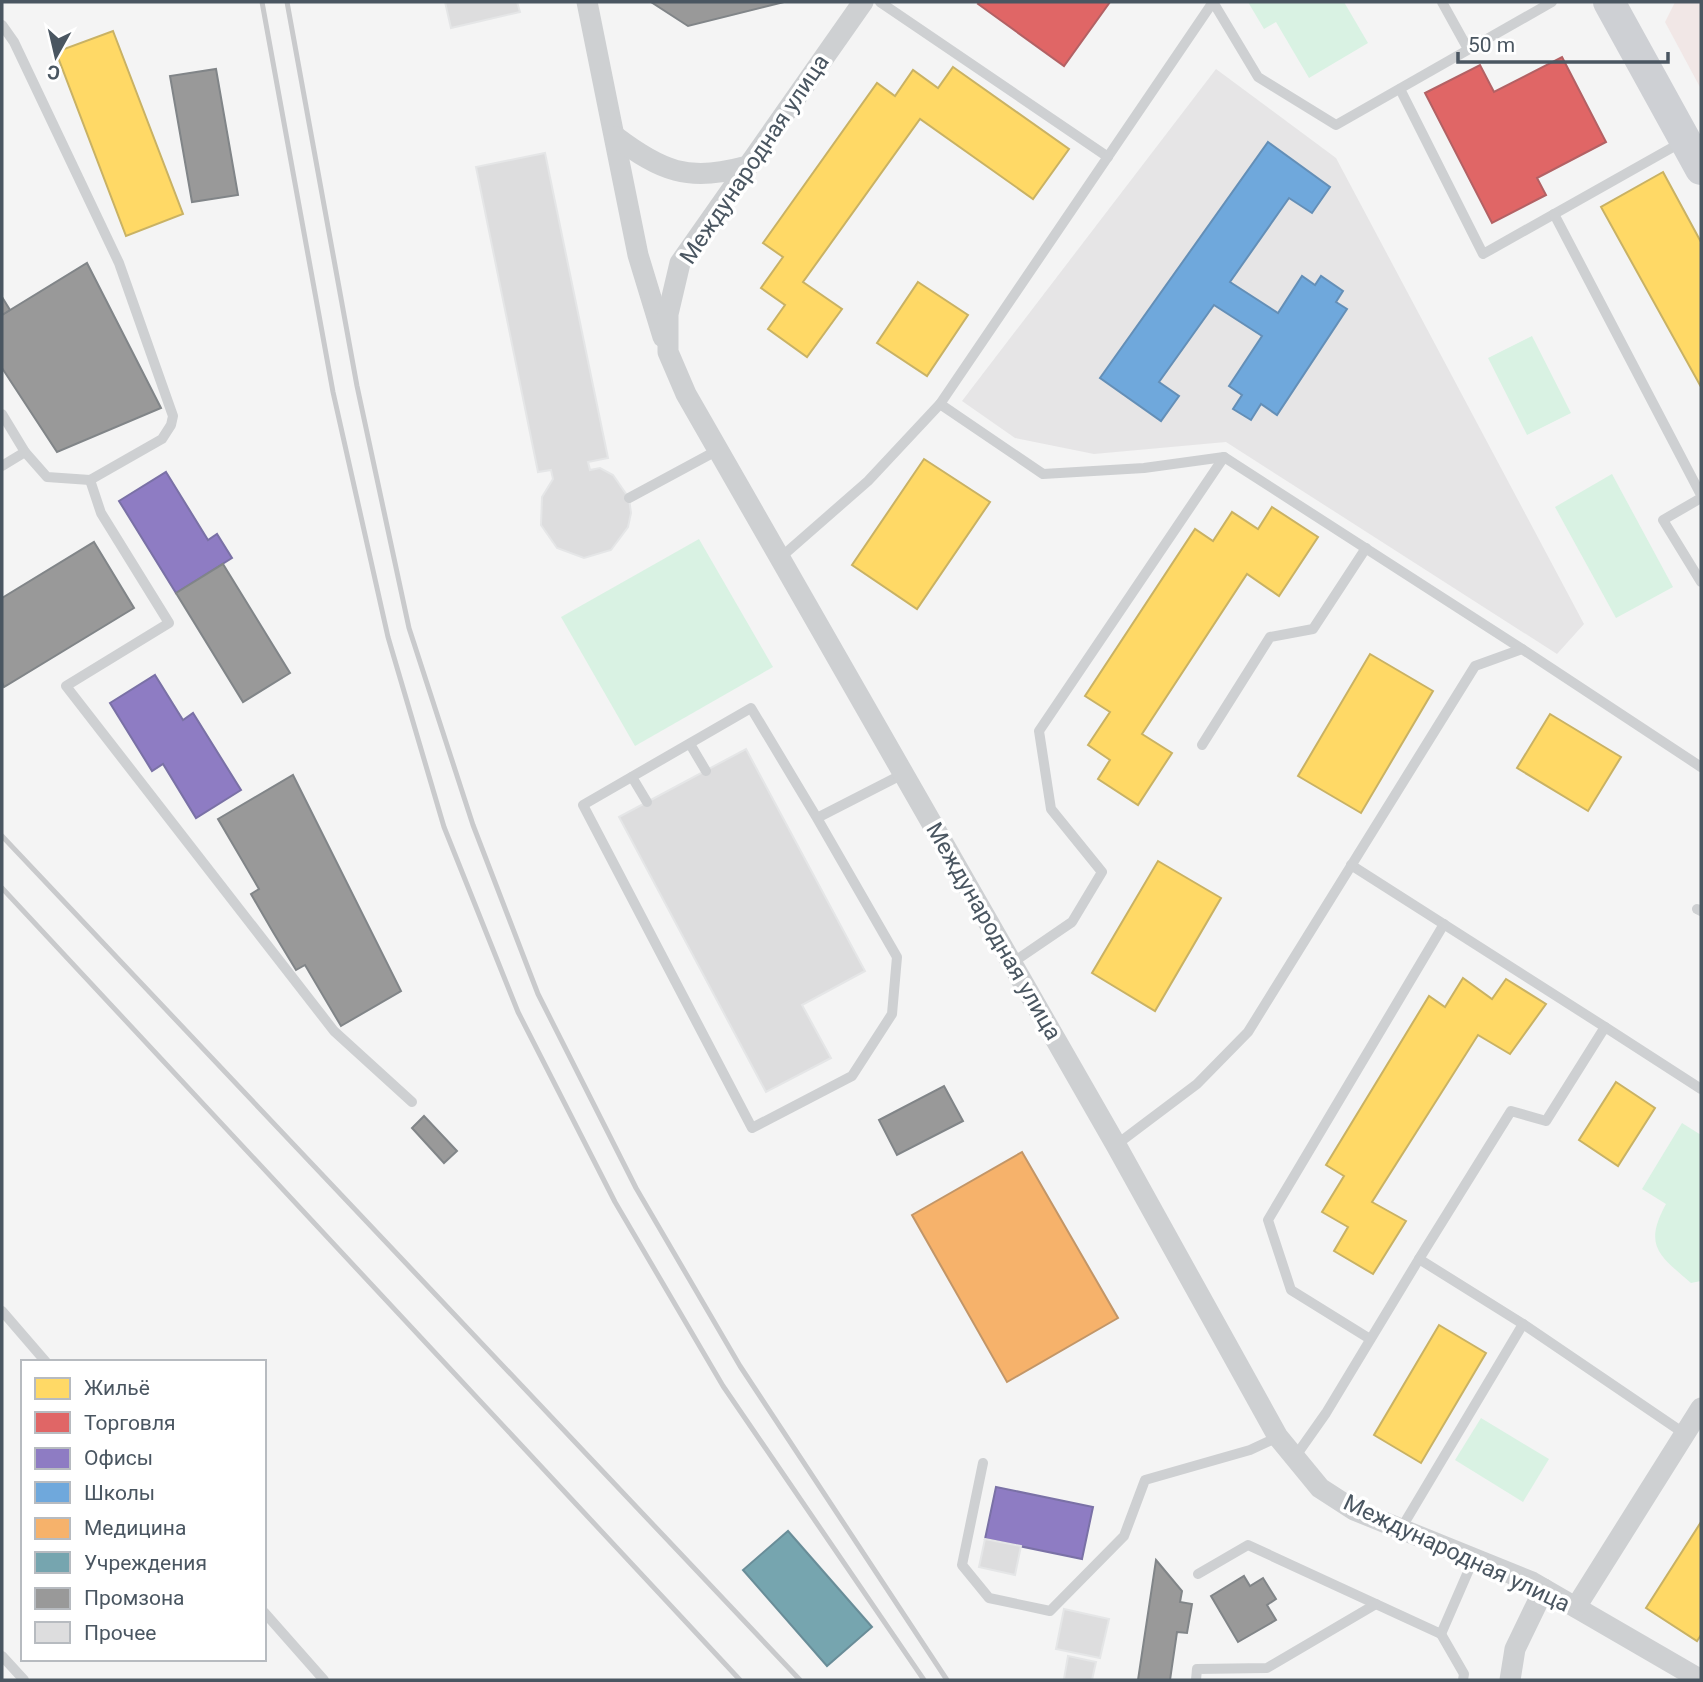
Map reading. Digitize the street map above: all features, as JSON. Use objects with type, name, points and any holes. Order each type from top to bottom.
[{"type":"street","points":[[586,2],[616,137],[638,255],[668,352]]},
{"type":"street","name":"Международная улица","points":[[863,2],[744,167],[680,263],[668,314],[668,352],[686,394],[1012,963],[1279,1437],[1320,1488],[1354,1510],[1402,1527],[1544,1589],[1701,1680]]},
{"type":"street","points":[[1609,2],[1701,169]]},
{"type":"street","points":[[616,137],[646,159],[676,170],[703,176],[744,167]]},
{"type":"street","points":[[1576,1607],[1701,1408]]},
{"type":"street","points":[[1510,1680],[1515,1648],[1544,1589]]},
{"type":"lane","points":[[880,2],[1108,157]]},
{"type":"lane","points":[[780,558],[868,481],[940,404],[1213,2],[1258,77],[1336,125],[1552,2]]},
{"type":"lane","points":[[1442,2],[1468,50]]},
{"type":"lane","points":[[2,25],[14,42],[119,263],[172,407],[171,425],[162,439],[90,480],[47,477],[25,452],[2,414]]},
{"type":"lane","points":[[1400,89],[1483,254],[1685,141]]},
{"type":"lane","points":[[1554,214],[1701,496],[1663,520],[1701,582]]},
{"type":"lane","points":[[940,404],[1043,474],[1144,468],[1224,457],[1701,767]]},
{"type":"lane","points":[[629,498],[718,450]]},
{"type":"lane","points":[[2,466],[25,452]]},
{"type":"lane","points":[[1012,963],[1072,922],[1102,872],[1052,809],[1039,731],[1224,457]]},
{"type":"lane","points":[[90,480],[101,513],[169,623],[66,687],[334,1031],[412,1102]]},
{"type":"lane","points":[[1202,745],[1270,637],[1313,629],[1366,548]]},
{"type":"lane","points":[[1115,1145],[1197,1084],[1248,1032],[1475,666],[1522,649]]},
{"type":"lane","points":[[751,708],[897,957],[892,1014],[852,1076],[752,1128],[583,805],[632,777],[751,708]]},
{"type":"lane","points":[[690,744],[706,771]]},
{"type":"lane","points":[[817,818],[903,774]]},
{"type":"lane","points":[[632,777],[646,802]]},
{"type":"lane","points":[[1351,865],[1701,1089]]},
{"type":"lane","points":[[1370,1339],[1291,1290],[1268,1220],[1444,924]]},
{"type":"lane","points":[[1295,1457],[1511,1111],[1546,1121],[1605,1027]]},
{"type":"lane","points":[[1419,1259],[1523,1324],[1685,1434]]},
{"type":"lane","points":[[2,1311],[44,1360]]},
{"type":"lane","points":[[1402,1527],[1523,1324]]},
{"type":"lane","points":[[983,1463],[962,1565],[989,1598],[1050,1611],[1124,1536],[1145,1480],[1250,1451],[1279,1437]]},
{"type":"lane","points":[[1198,1574],[1248,1545],[1441,1634],[1464,1674],[1464,1680]]},
{"type":"lane","points":[[1441,1634],[1474,1558]]},
{"type":"lane","points":[[1196,1680],[1197,1669],[1267,1668],[1376,1604]]},
{"type":"lane","points":[[266,1614],[324,1680]]},
{"type":"lane","points":[[2,1656],[24,1680]]},
{"type":"shaded area","points":[[1675,2],[1701,2],[1701,89],[1665,22]]},
{"type":"shaded area","points":[[1216,69],[1336,158],[1584,624],[1557,654],[1226,442],[1094,454],[1015,438],[962,401]]},
{"type":"green space","points":[[1248,2],[1344,2],[1368,43],[1309,78],[1276,22],[1264,29]]},
{"type":"green space","points":[[1532,336],[1571,413],[1527,435],[1488,358]]},
{"type":"green space","points":[[1612,474],[1673,587],[1616,618],[1555,507]]},
{"type":"green space","points":[[699,539],[773,667],[635,746],[561,617]]},
{"type":"green space","points":[[1682,1123],[1701,1135],[1701,1281],[1691,1283],[1663,1257],[1655,1240],[1659,1218],[1666,1204],[1642,1189]]},
{"type":"green space","points":[[1481,1418],[1549,1459],[1523,1502],[1455,1460]]},
{"type":"building: Жильё","points":[[113,31],[183,214],[126,236],[56,52]]},
{"type":"building: Жильё","points":[[953,67],[1069,149],[1033,199],[920,119],[803,282],[842,309],[807,357],[768,329],[785,305],[761,288],[783,257],[763,243],[877,83],[895,96],[913,70],[938,88]]},
{"type":"building: Жильё","points":[[1663,172],[1701,242],[1701,387],[1601,207]]},
{"type":"building: Жильё","points":[[918,282],[968,315],[927,376],[877,343]]},
{"type":"building: Жильё","points":[[924,459],[990,502],[917,609],[852,565]]},
{"type":"building: Жильё","points":[[1272,507],[1318,537],[1279,596],[1247,574],[1142,734],[1172,753],[1138,805],[1098,779],[1110,760],[1088,745],[1110,712],[1085,696],[1195,529],[1213,541],[1232,512],[1258,529]]},
{"type":"building: Жильё","points":[[1370,654],[1433,691],[1361,813],[1298,776]]},
{"type":"building: Жильё","points":[[1550,714],[1621,757],[1588,811],[1517,768]]},
{"type":"building: Жильё","points":[[1158,861],[1221,898],[1155,1011],[1092,973]]},
{"type":"building: Жильё","points":[[1463,978],[1492,999],[1506,979],[1546,1004],[1510,1054],[1478,1035],[1372,1202],[1406,1221],[1373,1274],[1334,1251],[1348,1227],[1322,1212],[1344,1176],[1326,1165],[1429,996],[1445,1007]]},
{"type":"building: Жильё","points":[[1616,1082],[1655,1108],[1618,1166],[1579,1140]]},
{"type":"building: Жильё","points":[[1439,1325],[1486,1353],[1421,1463],[1374,1435]]},
{"type":"building: Жильё","points":[[1701,1522],[1701,1635],[1697,1641],[1646,1608]]},
{"type":"building: Торговля","points":[[1110,2],[1064,66],[978,4]]},
{"type":"building: Торговля","points":[[1562,57],[1606,142],[1537,178],[1546,195],[1492,223],[1425,93],[1480,65],[1494,92]]},
{"type":"building: Офисы","points":[[166,472],[208,540],[217,534],[232,558],[176,593],[119,501]]},
{"type":"building: Офисы","points":[[155,675],[183,720],[193,713],[241,790],[196,818],[163,764],[152,771],[110,703]]},
{"type":"building: Офисы","points":[[996,1487],[1093,1507],[1082,1559],[985,1539]]},
{"type":"building: Школы","points":[[1268,142],[1330,187],[1312,213],[1289,198],[1230,282],[1278,313],[1302,276],[1315,285],[1321,276],[1343,291],[1336,302],[1347,309],[1277,415],[1261,404],[1251,420],[1233,409],[1242,395],[1229,386],[1262,336],[1214,305],[1159,382],[1179,396],[1161,421],[1100,378]]},
{"type":"building: Медицина","points":[[1022,1152],[1118,1318],[1007,1382],[912,1215]]},
{"type":"building: Учреждения","points":[[788,1531],[872,1627],[827,1666],[743,1570]]},
{"type":"building: Промзона","points":[[651,2],[784,2],[688,26]]},
{"type":"building: Промзона","points":[[216,69],[238,195],[192,202],[170,76]]},
{"type":"building: Промзона","points":[[87,263],[161,408],[57,452],[2,368],[2,315]]},
{"type":"building: Промзона","points":[[2,297],[10,310],[2,315]]},
{"type":"building: Промзона","points":[[94,542],[134,608],[4,687],[2,598]]},
{"type":"building: Промзона","points":[[223,564],[290,673],[243,702],[176,593]]},
{"type":"building: Промзона","points":[[293,775],[401,991],[341,1026],[305,965],[296,970],[273,932],[251,894],[259,889],[218,819]]},
{"type":"building: Промзона","points":[[944,1086],[963,1121],[897,1155],[879,1120]]},
{"type":"building: Промзона","points":[[424,1116],[457,1151],[444,1163],[412,1128]]},
{"type":"building: Промзона","points":[[1156,1560],[1182,1591],[1180,1602],[1192,1604],[1187,1633],[1177,1632],[1170,1680],[1138,1680]]},
{"type":"building: Промзона","points":[[1244,1576],[1250,1586],[1263,1578],[1276,1599],[1267,1605],[1276,1620],[1238,1642],[1211,1596]]},
{"type":"building: Прочее","points":[[445,2],[517,2],[520,12],[451,28]]},
{"type":"building: Прочее","points":[[545,153],[608,458],[588,462],[590,470],[600,468],[613,475],[629,498],[631,513],[628,527],[611,550],[584,558],[557,548],[541,525],[542,497],[553,479],[551,470],[538,472],[476,167]]},
{"type":"building: Прочее","points":[[746,749],[865,971],[802,1005],[831,1058],[766,1092],[619,817]]},
{"type":"building: Прочее","points":[[985,1539],[1021,1546],[1015,1575],[979,1567]]},
{"type":"building: Прочее","points":[[1064,1609],[1109,1619],[1100,1658],[1056,1649]]},
{"type":"building: Прочее","points":[[1068,1656],[1096,1662],[1092,1680],[1064,1679]]},
{"type":"railway","points":[[262,2],[333,392],[388,637],[444,827],[518,1012],[615,1202],[723,1386],[924,1680]]},
{"type":"railway","points":[[287,2],[357,386],[409,628],[473,825],[538,994],[636,1188],[740,1366],[947,1680]]},
{"type":"railway","points":[[2,836],[800,1680]]},
{"type":"railway","points":[[2,888],[740,1680]]}]
